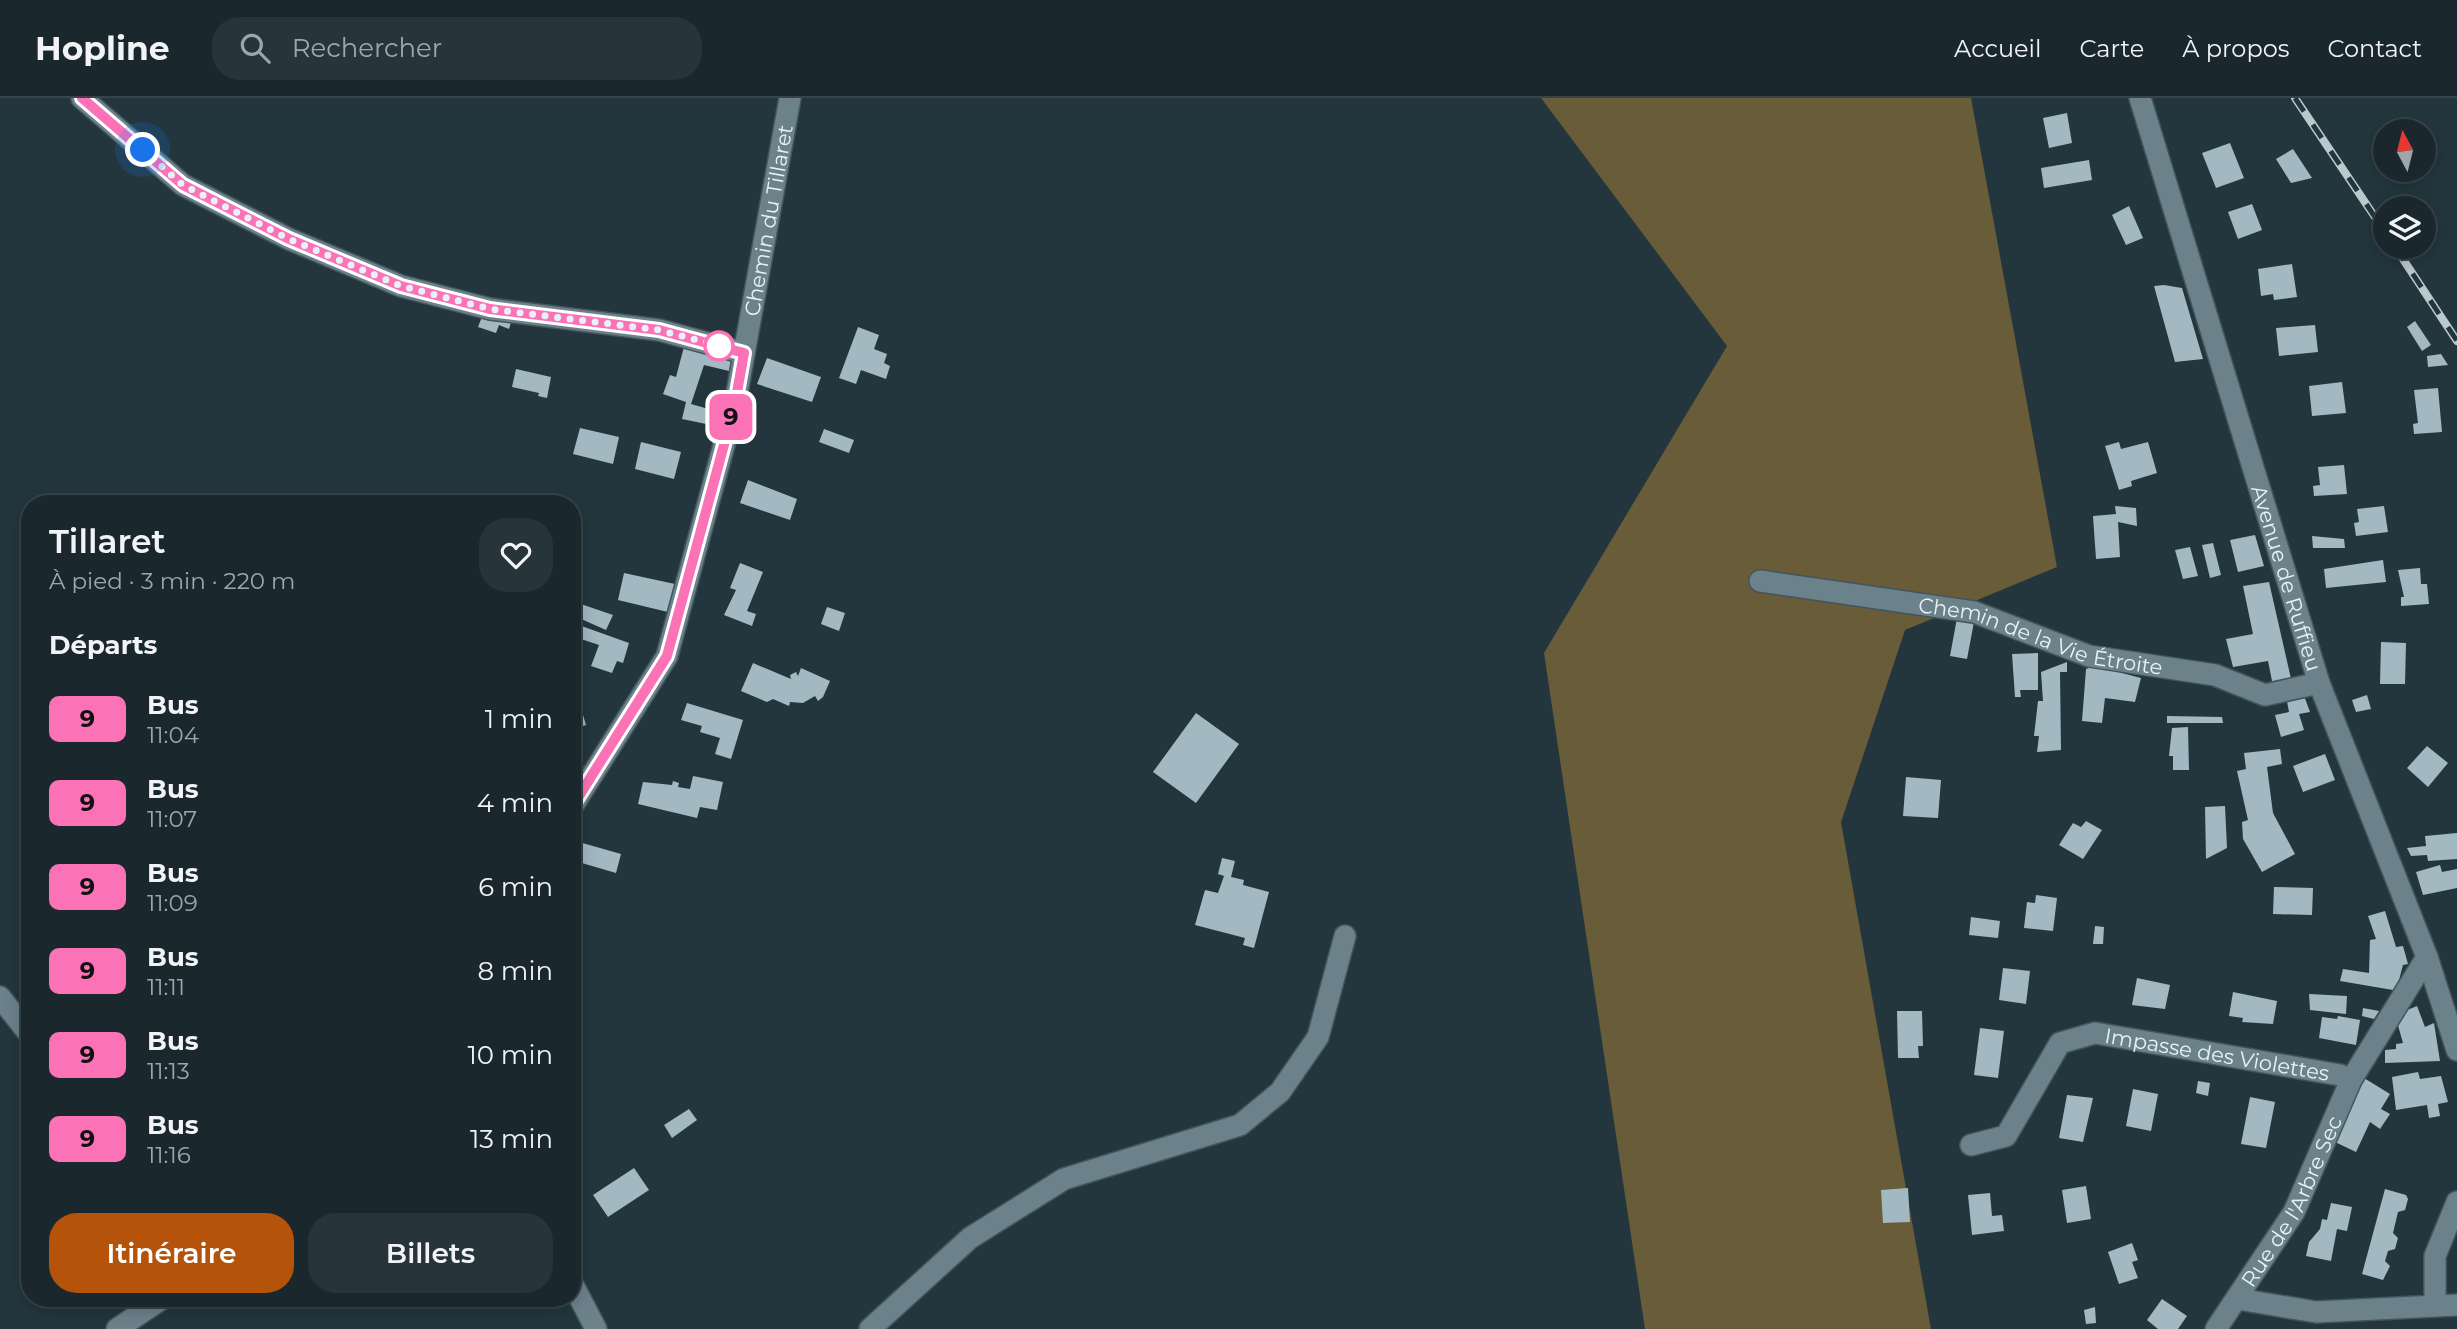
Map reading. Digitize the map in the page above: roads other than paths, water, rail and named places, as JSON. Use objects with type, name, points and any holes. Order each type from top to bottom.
[{"type":"street","points":[[82,98],[183,185],[289,239],[401,286],[490,309],[659,330],[744,353]]},
{"type":"street","name":"Chemin du Tillaret","points":[[581,793],[667,656],[735,404],[790,98]]},
{"type":"street","name":"Avenue de Ruffieu","points":[[2140,98],[2319,683],[2427,957],[2457,1050]]},
{"type":"street","name":"Chemin de la Vie Étroite","points":[[1760,581],[1974,612],[2089,656],[2215,675],[2265,695],[2319,683]]},
{"type":"street","points":[[870,1329],[970,1238],[1064,1179],[1240,1125],[1280,1092],[1318,1037],[1345,936]]},
{"type":"street","name":"Rue de l'Arbre Sec","points":[[2216,1329],[2294,1212],[2351,1080],[2427,957]]},
{"type":"street","points":[[0,997],[21,1024]]},
{"type":"street","name":"Impasse des Violettes","points":[[1971,1145],[2006,1136],[2060,1043],[2095,1033],[2340,1075],[2351,1080]]},
{"type":"street","points":[[2435,1304],[2435,1256],[2457,1202]]},
{"type":"street","points":[[2435,1304],[2457,1294]]},
{"type":"street","points":[[2238,1299],[2316,1312],[2385,1311],[2435,1304],[2457,1305]]},
{"type":"street","points":[[581,1300],[596,1329]]},
{"type":"street","points":[[117,1329],[150,1307]]},
{"type":"railway","points":[[2295,98],[2373,214]]},
{"type":"railway","points":[[2403,259],[2457,341]]}]
